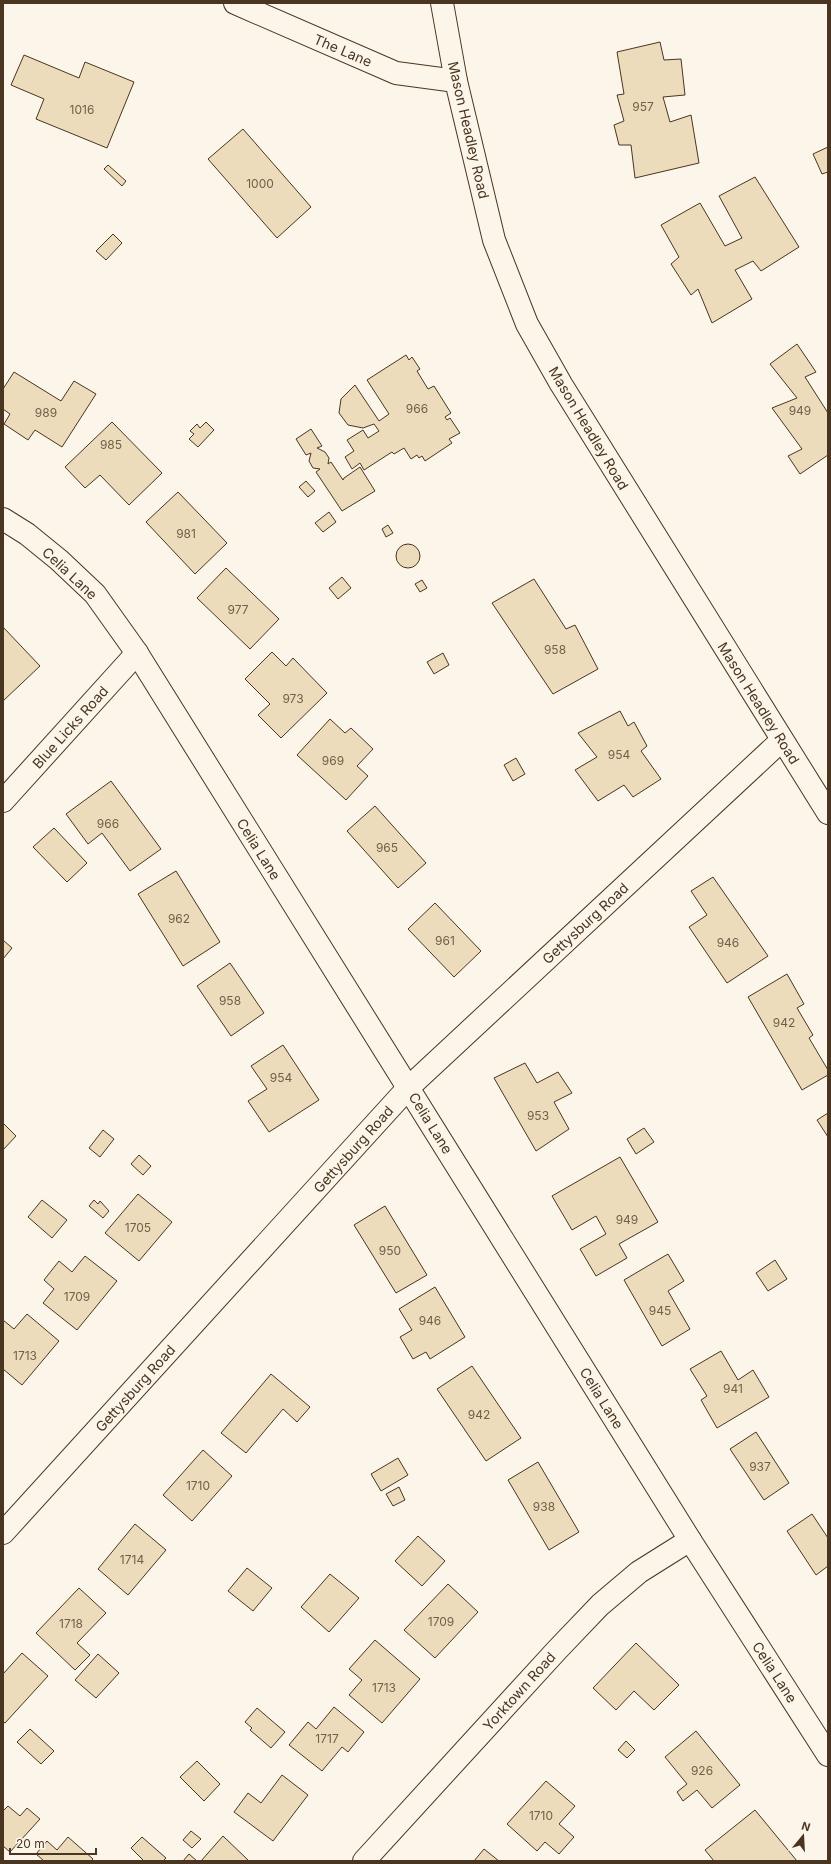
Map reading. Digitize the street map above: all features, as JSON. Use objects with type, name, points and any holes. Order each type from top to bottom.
[{"type":"street","name":"The Lane","points":[[235,3],[396,73],[456,81]]},
{"type":"street","name":"Mason Headley Road","points":[[442,3],[456,81],[494,240],[527,324],[561,384],[828,813]]},
{"type":"street","name":"Celia Lane","points":[[3,519],[27,534],[60,560],[95,594],[137,653],[690,1540],[828,1755]]},
{"type":"street","name":"Blue Licks Road","points":[[3,801],[137,653]]},
{"type":"street","name":"Gettysburg Road","points":[[3,1534],[408,1088],[782,740]]},
{"type":"street","name":"Yorktown Road","points":[[364,1861],[556,1650],[600,1605],[639,1572],[690,1540]]},
{"type":"building","points":[[660,42],[664,60],[681,59],[685,95],[663,97],[670,122],[691,115],[699,163],[635,178],[631,145],[619,145],[614,125],[624,121],[617,95],[624,94],[617,52]]},
{"type":"building","points":[[24,55],[79,78],[85,62],[134,82],[107,148],[36,119],[44,99],[11,85]]},
{"type":"building","points":[[243,129],[311,207],[277,238],[208,159]]},
{"type":"building","points":[[828,147],[828,172],[822,174],[813,154]]},
{"type":"building","points":[[108,165],[126,181],[122,186],[104,169]]},
{"type":"building","points":[[755,177],[799,247],[761,271],[753,261],[735,270],[752,299],[712,323],[698,289],[691,295],[671,264],[679,257],[661,225],[700,203],[725,246],[742,238],[719,196]]},
{"type":"building","points":[[113,234],[122,243],[106,260],[96,251]]},
{"type":"building","points":[[797,344],[816,372],[805,377],[828,413],[828,455],[800,474],[788,456],[802,449],[772,408],[797,398],[770,364]]},
{"type":"building","points":[[406,355],[409,360],[412,357],[420,369],[417,371],[428,389],[434,386],[451,413],[445,417],[447,420],[450,418],[460,433],[449,439],[452,443],[425,461],[422,456],[419,458],[417,455],[411,459],[404,448],[394,454],[392,452],[364,470],[360,463],[352,469],[345,457],[354,451],[347,440],[363,430],[368,438],[379,431],[374,424],[363,428],[348,425],[339,413],[341,399],[355,385],[379,421],[389,414],[367,380]]},
{"type":"building","points":[[14,372],[61,401],[74,381],[96,394],[62,447],[35,430],[28,440],[4,424],[10,414],[3,409],[3,389]]},
{"type":"building","points":[[112,422],[162,473],[129,505],[100,475],[85,488],[65,467]]},
{"type":"building","points":[[206,422],[214,430],[198,447],[189,439],[194,434],[190,431],[197,424],[200,428]]},
{"type":"building","points":[[311,429],[322,446],[317,448],[325,452],[329,458],[328,464],[331,462],[343,480],[360,467],[375,491],[342,511],[316,472],[320,469],[313,468],[309,461],[311,453],[306,455],[296,439]]},
{"type":"building","points":[[306,481],[315,491],[308,497],[299,487]]},
{"type":"building","points":[[178,492],[227,543],[195,574],[146,522]]},
{"type":"building","points":[[329,512],[336,522],[323,532],[315,523]]},
{"type":"building","points":[[388,525],[393,533],[386,537],[382,529]]},
{"type":"building","points":[[408,544],[417,547],[420,556],[417,565],[408,568],[399,565],[396,556],[399,547]]},
{"type":"building","points":[[226,568],[279,619],[250,649],[197,598]]},
{"type":"building","points":[[342,577],[351,588],[338,599],[329,588]]},
{"type":"building","points":[[534,579],[566,629],[575,625],[598,669],[553,694],[492,603]]},
{"type":"building","points":[[422,580],[427,588],[420,592],[415,584]]},
{"type":"building","points":[[3,627],[40,666],[3,701]]},
{"type":"building","points":[[272,652],[286,666],[293,658],[327,693],[281,738],[258,715],[270,704],[245,679]]},
{"type":"building","points":[[443,653],[449,665],[434,674],[427,662]]},
{"type":"building","points":[[620,711],[628,726],[634,722],[647,746],[641,751],[661,779],[633,797],[624,785],[598,801],[575,770],[597,757],[578,733]]},
{"type":"building","points":[[330,719],[345,733],[351,728],[373,749],[357,766],[368,776],[346,800],[297,755]]},
{"type":"building","points":[[516,758],[525,774],[513,781],[504,765]]},
{"type":"building","points":[[111,781],[161,849],[130,871],[102,833],[88,844],[66,814]]},
{"type":"building","points":[[375,806],[426,863],[398,888],[347,831]]},
{"type":"building","points":[[54,828],[87,863],[67,882],[33,847]]},
{"type":"building","points":[[176,871],[220,942],[183,966],[138,894]]},
{"type":"building","points":[[713,877],[768,956],[727,983],[689,927],[707,915],[691,891]]},
{"type":"building","points":[[435,903],[481,951],[454,977],[408,929]]},
{"type":"building","points":[[3,940],[12,948],[3,959]]},
{"type":"building","points":[[230,963],[264,1013],[231,1036],[197,986]]},
{"type":"building","points":[[787,974],[804,1004],[797,1008],[813,1035],[809,1038],[828,1070],[828,1075],[802,1090],[748,997]]},
{"type":"building","points":[[283,1045],[319,1100],[269,1132],[248,1101],[267,1089],[251,1066]]},
{"type":"building","points":[[525,1063],[537,1083],[558,1072],[572,1093],[554,1102],[569,1129],[536,1151],[494,1078]]},
{"type":"building","points":[[828,1113],[828,1137],[817,1120]]},
{"type":"building","points":[[3,1123],[16,1136],[3,1150]]},
{"type":"building","points":[[644,1128],[654,1142],[636,1154],[627,1139]]},
{"type":"building","points":[[103,1130],[114,1139],[100,1157],[89,1148]]},
{"type":"building","points":[[139,1155],[151,1166],[143,1175],[131,1164]]},
{"type":"building","points":[[620,1157],[658,1222],[619,1244],[627,1258],[596,1276],[580,1249],[606,1234],[596,1216],[572,1230],[552,1196]]},
{"type":"building","points":[[138,1194],[172,1222],[139,1261],[105,1233]]},
{"type":"building","points":[[42,1200],[67,1220],[52,1238],[28,1217]]},
{"type":"building","points":[[94,1200],[98,1204],[100,1201],[109,1211],[103,1218],[89,1206]]},
{"type":"building","points":[[385,1206],[427,1275],[396,1293],[354,1225]]},
{"type":"building","points":[[668,1254],[684,1281],[668,1291],[690,1329],[662,1346],[624,1280]]},
{"type":"building","points":[[85,1256],[117,1281],[77,1330],[43,1303],[54,1289],[44,1280],[59,1261],[72,1272]]},
{"type":"building","points":[[775,1260],[787,1279],[768,1291],[756,1273]]},
{"type":"building","points":[[435,1287],[465,1337],[430,1359],[426,1352],[413,1359],[400,1337],[412,1330],[399,1309]]},
{"type":"building","points":[[27,1314],[59,1341],[22,1385],[3,1369],[3,1320],[14,1329]]},
{"type":"building","points":[[721,1351],[738,1380],[753,1370],[769,1397],[717,1428],[701,1400],[707,1396],[690,1369]]},
{"type":"building","points":[[472,1366],[521,1438],[486,1461],[437,1389]]},
{"type":"building","points":[[271,1374],[310,1407],[297,1422],[283,1409],[246,1453],[221,1433]]},
{"type":"building","points":[[756,1432],[789,1483],[764,1500],[730,1449]]},
{"type":"building","points":[[203,1450],[232,1476],[192,1521],[163,1495]]},
{"type":"building","points":[[398,1458],[408,1475],[381,1491],[371,1474]]},
{"type":"building","points":[[538,1462],[579,1532],[549,1550],[508,1480]]},
{"type":"building","points":[[399,1487],[405,1500],[393,1506],[386,1494]]},
{"type":"building","points":[[812,1514],[828,1538],[828,1566],[816,1575],[787,1531]]},
{"type":"building","points":[[135,1524],[166,1550],[128,1595],[98,1569]]},
{"type":"building","points":[[418,1536],[445,1561],[422,1586],[395,1561]]},
{"type":"building","points":[[247,1568],[272,1588],[253,1611],[228,1591]]},
{"type":"building","points":[[330,1574],[359,1598],[329,1632],[301,1607]]},
{"type":"building","points":[[448,1584],[478,1612],[435,1658],[404,1630]]},
{"type":"building","points":[[79,1588],[106,1613],[77,1643],[90,1655],[75,1670],[36,1633]]},
{"type":"building","points":[[375,1640],[420,1679],[382,1723],[349,1695],[362,1680],[349,1669]]},
{"type":"building","points":[[636,1643],[679,1685],[654,1710],[634,1691],[616,1710],[593,1688]]},
{"type":"building","points":[[22,1653],[48,1676],[5,1723],[3,1722],[3,1674]]},
{"type":"building","points":[[98,1654],[119,1673],[96,1698],[75,1680]]},
{"type":"building","points":[[334,1707],[364,1732],[348,1752],[342,1747],[322,1771],[289,1745],[308,1722],[316,1729]]},
{"type":"building","points":[[257,1708],[285,1732],[271,1748],[250,1730],[252,1728],[245,1722]]},
{"type":"building","points":[[30,1729],[54,1751],[41,1764],[17,1742]]},
{"type":"building","points":[[696,1731],[740,1785],[712,1808],[697,1790],[683,1801],[677,1792],[687,1784],[665,1757]]},
{"type":"building","points":[[626,1741],[635,1750],[627,1758],[618,1750]]},
{"type":"building","points":[[197,1761],[220,1784],[204,1801],[180,1777]]},
{"type":"building","points":[[282,1775],[308,1795],[273,1841],[234,1812],[248,1793],[261,1803]]},
{"type":"building","points":[[546,1781],[575,1806],[559,1824],[574,1837],[559,1854],[545,1842],[537,1851],[507,1824]]},
{"type":"building","points":[[8,1806],[20,1816],[27,1808],[40,1819],[10,1852],[3,1846],[3,1811]]},
{"type":"building","points":[[755,1810],[797,1861],[714,1861],[705,1850]]},
{"type":"building","points":[[191,1831],[201,1839],[192,1848],[183,1840]]},
{"type":"building","points":[[223,1836],[248,1860],[247,1861],[201,1861]]},
{"type":"building","points":[[68,1837],[93,1859],[91,1861],[44,1861],[36,1854],[47,1841],[57,1850]]},
{"type":"building","points":[[142,1837],[166,1858],[163,1861],[144,1861],[131,1848]]},
{"type":"building","points":[[484,1849],[499,1861],[474,1861]]},
{"type":"building","points":[[189,1854],[197,1861],[183,1861]]}]
